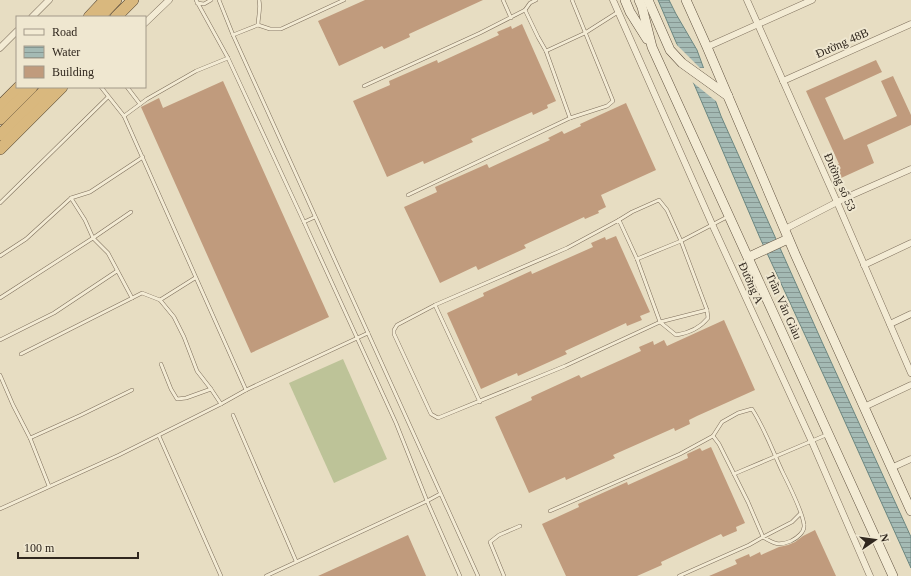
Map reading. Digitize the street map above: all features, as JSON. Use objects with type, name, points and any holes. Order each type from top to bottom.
[{"type":"highway","points":[[90,16],[105,0]]},
{"type":"highway","points":[[101,16],[116,0]]},
{"type":"highway","points":[[117,16],[133,0]]},
{"type":"highway","points":[[0,106],[18,88]]},
{"type":"highway","points":[[0,119],[31,88]]},
{"type":"highway","points":[[0,135],[47,88]]},
{"type":"highway","points":[[0,149],[61,88]]},
{"type":"main road","name":"Trần Văn Giàu","points":[[625,0],[630,12],[652,45],[893,576]]},
{"type":"main road","points":[[639,0],[652,45]]},
{"type":"main road","points":[[648,0],[670,50],[682,63],[728,96]]},
{"type":"main road","points":[[686,0],[788,239],[911,511]]},
{"type":"main road","points":[[749,257],[788,239]]},
{"type":"street","points":[[33,16],[49,0]]},
{"type":"street","points":[[146,22],[169,0]]},
{"type":"street","name":"Đường A","points":[[613,0],[712,224],[812,442],[870,576]]},
{"type":"street","name":"Đường số 53","points":[[746,0],[837,202],[911,373]]},
{"type":"street","points":[[707,47],[812,0]]},
{"type":"street","name":"Đường 48B","points":[[783,81],[911,24]]},
{"type":"street","points":[[0,48],[16,32]]},
{"type":"street","points":[[784,229],[837,202],[911,170]]},
{"type":"street","points":[[864,265],[911,243]]},
{"type":"street","points":[[890,324],[911,314]]},
{"type":"street","points":[[864,407],[911,385]]},
{"type":"street","points":[[891,468],[911,459]]},
{"type":"lane","points":[[197,2],[204,4],[210,0]]},
{"type":"lane","points":[[219,0],[233,35],[315,218],[478,576]]},
{"type":"lane","points":[[258,25],[258,16],[261,7],[259,0]]},
{"type":"lane","points":[[233,35],[258,25],[270,29],[281,29],[344,0]]},
{"type":"lane","points":[[503,0],[511,18]]},
{"type":"lane","points":[[364,86],[480,34],[525,10],[530,3],[536,0]]},
{"type":"lane","points":[[408,195],[570,118],[607,106],[613,101],[572,0]]},
{"type":"lane","points":[[197,2],[228,58],[304,222],[396,423],[427,501],[460,576]]},
{"type":"lane","points":[[525,10],[546,51],[570,118]]},
{"type":"lane","points":[[546,51],[585,33],[618,12]]},
{"type":"lane","points":[[124,116],[140,104],[196,71],[228,58]]},
{"type":"lane","points":[[102,88],[124,116],[246,390]]},
{"type":"lane","points":[[128,88],[140,104]]},
{"type":"lane","points":[[0,203],[108,97]]},
{"type":"lane","points":[[0,256],[26,239],[71,198],[90,192],[144,158]]},
{"type":"lane","points":[[71,198],[85,220],[93,238],[108,253],[132,298]]},
{"type":"lane","points":[[619,220],[637,259],[660,322],[676,335],[685,334],[704,323],[708,318],[706,310],[681,241],[667,210],[659,200],[632,212],[567,248],[435,305],[397,325],[394,330],[394,334],[431,414],[438,418],[442,417],[565,366],[660,322],[706,310]]},
{"type":"lane","points":[[0,298],[131,212]]},
{"type":"lane","points":[[637,259],[681,241],[729,216]]},
{"type":"lane","points":[[304,222],[315,218]]},
{"type":"lane","points":[[0,340],[54,313],[118,271]]},
{"type":"lane","points":[[160,300],[195,278]]},
{"type":"lane","points":[[21,354],[142,293],[160,300],[174,317],[184,337],[197,371],[221,404]]},
{"type":"lane","points":[[435,305],[480,402]]},
{"type":"lane","points":[[0,509],[120,455],[246,390],[368,333]]},
{"type":"lane","points":[[160,364],[177,399],[186,398],[211,389]]},
{"type":"lane","points":[[0,375],[30,438],[49,486]]},
{"type":"lane","points":[[30,438],[132,390]]},
{"type":"lane","points":[[550,511],[680,454],[714,436],[722,422],[738,413],[752,410],[763,428],[776,457],[804,526],[802,532],[795,539],[783,544],[772,543],[763,537],[748,502],[714,436]]},
{"type":"lane","points":[[233,415],[296,561]]},
{"type":"lane","points":[[734,474],[829,434]]},
{"type":"lane","points":[[159,436],[221,576]]},
{"type":"lane","points":[[266,576],[440,494]]},
{"type":"lane","points":[[679,576],[750,545],[792,522],[800,514]]},
{"type":"lane","points":[[504,576],[490,542],[499,535],[520,526]]},
{"type":"green space","points":[[343,359],[387,459],[334,483],[289,383]]},
{"type":"water","points":[[658,0],[669,0],[697,50],[721,116],[911,537],[911,568],[760,238]]},
{"type":"pier","points":[[675,43],[700,68],[706,68],[717,102],[691,81]]},
{"type":"building","points":[[365,0],[483,0],[409,34],[410,37],[384,49],[382,46],[339,66],[318,21]]},
{"type":"building","points":[[522,24],[556,101],[547,105],[548,108],[533,115],[532,112],[471,139],[473,142],[424,164],[423,161],[387,177],[353,101],[390,85],[389,81],[437,60],[438,63],[499,35],[497,32],[511,26],[512,29]]},
{"type":"building","points":[[876,60],[882,72],[825,98],[844,140],[897,116],[881,81],[893,76],[911,115],[911,125],[867,145],[874,163],[841,178],[835,166],[839,164],[806,91]]},
{"type":"building","points":[[223,81],[329,317],[251,353],[141,107],[159,98],[163,108]]},
{"type":"building","points":[[626,103],[656,170],[601,195],[606,207],[598,211],[599,213],[585,219],[584,217],[524,245],[526,248],[478,270],[476,266],[440,283],[404,207],[437,192],[435,187],[487,164],[489,168],[550,140],[548,138],[562,131],[564,134],[581,126],[580,124]]},
{"type":"building","points":[[616,236],[650,312],[640,316],[642,320],[627,326],[626,323],[565,351],[567,354],[518,376],[517,373],[481,389],[447,313],[484,296],[483,293],[531,271],[532,274],[593,247],[591,243],[605,237],[606,240]]},
{"type":"building","points":[[724,320],[755,390],[689,420],[690,424],[675,431],[674,428],[613,455],[615,458],[566,480],[565,477],[529,493],[495,417],[532,400],[531,397],[579,375],[581,378],[641,351],[639,347],[653,341],[654,345],[664,340],[667,346]]},
{"type":"building","points":[[711,447],[745,523],[736,527],[737,531],[723,537],[721,534],[661,562],[662,565],[637,576],[566,576],[542,524],[579,507],[578,504],[627,482],[628,485],[688,458],[687,454],[700,448],[702,451]]},
{"type":"building","points":[[815,530],[836,576],[709,576],[737,564],[735,560],[749,554],[750,557],[760,552],[761,555],[779,547],[788,545]]},
{"type":"building","points":[[408,535],[426,576],[318,576],[340,566]]}]
